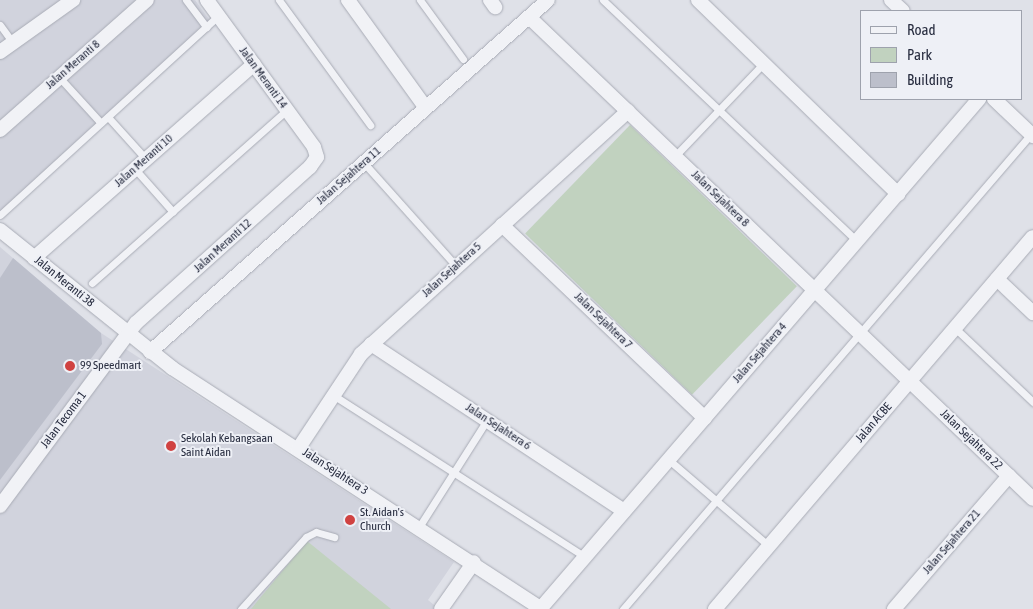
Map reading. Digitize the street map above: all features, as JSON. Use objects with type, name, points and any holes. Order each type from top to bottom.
[{"type":"street","points":[[0,52],[73,0]]},
{"type":"street","name":"Jalan Meranti 8","points":[[0,130],[147,0]]},
{"type":"street","name":"Jalan Meranti 14","points":[[208,0],[314,147],[316,157]]},
{"type":"street","points":[[348,0],[426,108]]},
{"type":"street","name":"Jalan Sejahtera 11","points":[[150,352],[548,0]]},
{"type":"street","points":[[698,0],[898,194]]},
{"type":"street","name":"Jalan Sejahtera 8","points":[[530,16],[910,381]]},
{"type":"street","name":"Jalan Meranti 10","points":[[34,258],[254,64]]},
{"type":"street","name":"Jalan Sejahtera 4","points":[[541,608],[979,100]]},
{"type":"street","points":[[995,100],[1032,135]]},
{"type":"street","name":"Jalan Sejahtera 5","points":[[298,449],[333,395],[371,344],[628,111]]},
{"type":"street","name":"Jalan Meranti 12","points":[[129,334],[136,323],[310,167],[316,157]]},
{"type":"street","name":"Jalan Sejahtera 7","points":[[502,225],[704,418]]},
{"type":"street","name":"Jalan ACBE","points":[[715,609],[1033,237]]},
{"type":"street","name":"Jalan Meranti 38","points":[[2,238],[34,258],[129,334]]},
{"type":"street","points":[[997,279],[1033,313]]},
{"type":"street","name":"Jalan Sejahtera 3","points":[[129,334],[150,352],[474,562],[541,608]]},
{"type":"street","name":"Jalan Tecoma 1","points":[[0,506],[129,334]]},
{"type":"street","name":"Jalan Sejahtera 6","points":[[371,344],[624,511]]},
{"type":"street","name":"Jalan Sejahtera 22","points":[[910,381],[1033,499]]},
{"type":"street","name":"Jalan Sejahtera 21","points":[[894,609],[1009,476]]},
{"type":"street","points":[[441,609],[474,562]]},
{"type":"lane","points":[[186,0],[206,27]]},
{"type":"lane","points":[[279,0],[370,125]]},
{"type":"lane","points":[[420,0],[463,59]]},
{"type":"lane","points":[[603,0],[857,241]]},
{"type":"lane","points":[[1,213],[218,16]]},
{"type":"lane","points":[[0,25],[13,43]]},
{"type":"lane","points":[[675,156],[763,64]]},
{"type":"lane","points":[[59,77],[101,123]]},
{"type":"lane","points":[[92,283],[287,110]]},
{"type":"lane","points":[[108,117],[146,159]]},
{"type":"lane","points":[[623,609],[1032,135]]},
{"type":"lane","points":[[364,163],[456,266]]},
{"type":"lane","points":[[135,169],[173,212]]},
{"type":"lane","points":[[955,328],[1033,402]]},
{"type":"lane","points":[[333,395],[585,557]]},
{"type":"lane","points":[[419,527],[487,420]]},
{"type":"lane","points":[[668,460],[769,546]]},
{"type":"lane","points":[[241,609],[306,537],[316,532],[334,537]]},
{"type":"shaded area","points":[[0,0],[195,0],[214,26],[0,220]]},
{"type":"shaded area","name":"Sekolah Kebangsaan Saint Aidan","points":[[0,247],[101,333],[454,562],[428,600],[439,609],[0,609]]},
{"type":"green space","points":[[630,125],[797,286],[692,395],[525,234]]},
{"type":"green space","points":[[307,541],[391,609],[251,609]]},
{"type":"building","points":[[13,258],[101,333],[102,344],[0,480],[0,278]]},
{"type":"place","name":"99 Speedmart","points":[[70,366]]},
{"type":"place","name":"Sekolah Kebangsaan Saint Aidan","points":[[171,446]]},
{"type":"place","name":"St. Aidan's Church","points":[[350,520]]}]
